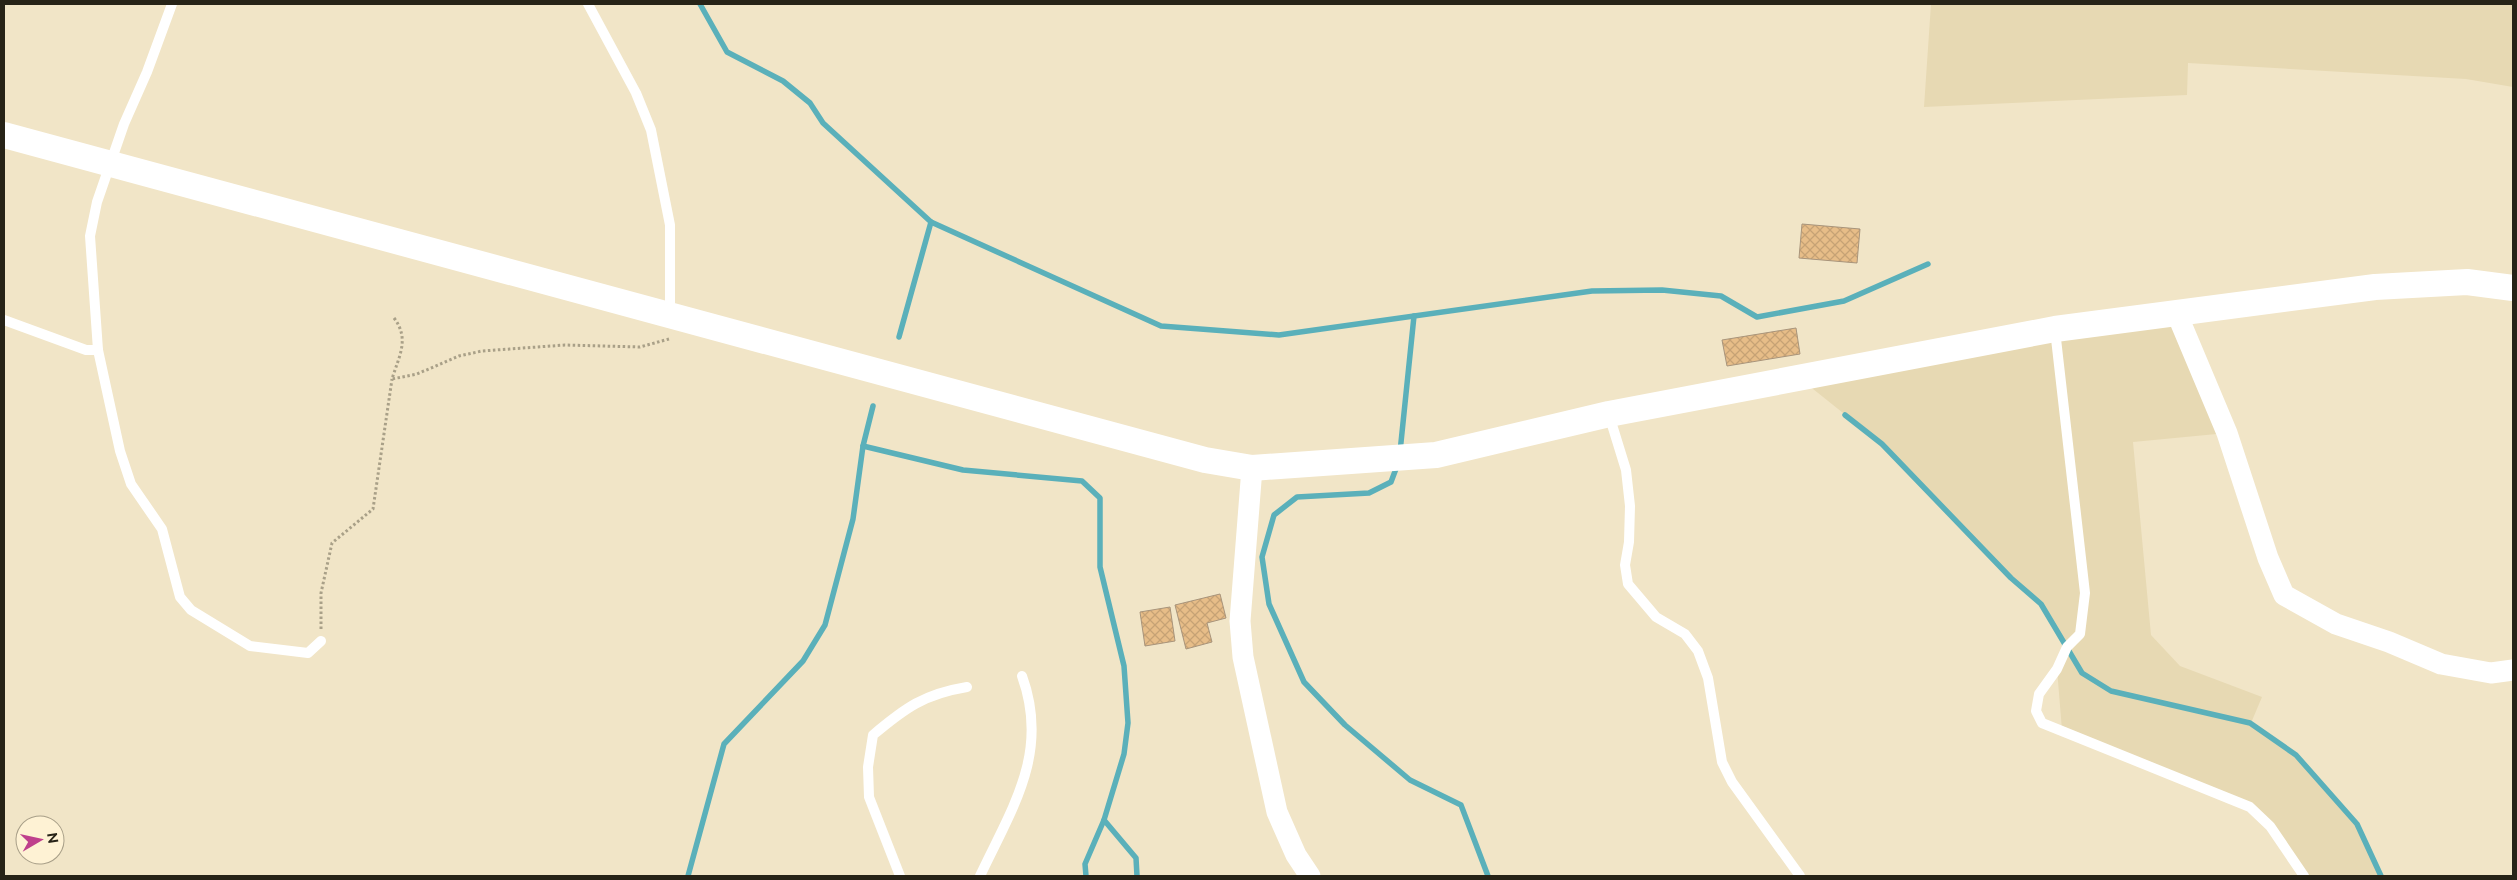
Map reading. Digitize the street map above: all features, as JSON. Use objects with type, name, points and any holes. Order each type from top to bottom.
[{"type":"street","points":[[4,135],[672,327],[1205,460],[1252,468],[1436,455],[1609,414],[2055,329],[2375,287],[2468,282],[2513,288]]},
{"type":"street","points":[[2178,314],[2226,433],[2268,558],[2284,595],[2336,624],[2389,642],[2441,664],[2491,672],[2513,670]]},
{"type":"street","points":[[1252,468],[1240,621],[1243,657],[1277,812],[1296,855],[1310,876]]},
{"type":"lane","points":[[172,4],[147,72],[124,124],[112,165],[98,202],[90,236],[98,350],[120,450],[131,484],[162,529],[180,597],[190,610],[250,646],[308,653],[322,640]]},
{"type":"lane","points":[[588,4],[636,94],[651,130],[670,225],[672,327]]},
{"type":"lane","points":[[4,320],[86,350],[98,350]]},
{"type":"lane","points":[[2055,329],[2085,593],[2080,634],[2067,647],[2057,669],[2039,694],[2036,711],[2042,723],[2250,807],[2270,826],[2304,876]]},
{"type":"lane","points":[[1609,414],[1626,470],[1630,506],[1629,542],[1625,565],[1628,584],[1656,617],[1685,634],[1698,651],[1708,678],[1722,762],[1732,782],[1800,876]]},
{"type":"lane","points":[[980,876],[1011,810],[1032,752],[1032,721],[1029,695],[1022,676]]},
{"type":"lane","points":[[900,876],[869,797],[868,767],[873,735],[898,714],[925,698],[967,687]]},
{"type":"path","points":[[322,640],[321,593],[332,543],[373,509],[392,379],[403,342],[403,334],[394,318]]},
{"type":"path","points":[[392,379],[417,374],[459,356],[482,351],[565,345],[640,347],[672,327]]},
{"type":"shaded area","points":[[1931,4],[2513,4],[2513,87],[2466,79],[2188,63],[2187,95],[1924,107]]},
{"type":"shaded area","points":[[2177,314],[2227,433],[2133,442],[2151,635],[2180,666],[2262,697],[2251,723],[2296,755],[2357,824],[2381,876],[2304,876],[2250,807],[2062,730],[2057,669],[2067,647],[2041,604],[2011,578],[1882,444],[1808,385]]},
{"type":"building","points":[[1802,224],[1860,229],[1857,263],[1799,258]]},
{"type":"building","points":[[1796,328],[1800,354],[1727,366],[1722,340]]},
{"type":"building","points":[[1220,594],[1226,618],[1207,623],[1212,642],[1186,649],[1175,605]]},
{"type":"building","points":[[1170,607],[1175,641],[1145,646],[1140,612]]},
{"type":"waterway","points":[[700,4],[727,52],[783,81],[810,103],[823,123],[931,222],[1161,326],[1279,335],[1592,291],[1662,290],[1721,296],[1757,317],[1844,301],[1928,264]]},
{"type":"waterway","points":[[899,337],[931,222]]},
{"type":"waterway","points":[[1400,452],[1414,316]]},
{"type":"waterway","points":[[688,876],[724,744],[803,661],[825,625],[853,519],[863,446],[873,406]]},
{"type":"waterway","points":[[1845,415],[1882,444],[2011,578],[2041,604],[2082,673],[2111,691],[2250,723],[2296,755],[2357,824],[2381,876]]},
{"type":"waterway","points":[[863,446],[963,470],[1082,481],[1100,498],[1100,567],[1124,666],[1128,723],[1124,754],[1104,820],[1085,864],[1086,876]]},
{"type":"waterway","points":[[1397,466],[1391,482],[1369,493],[1297,497],[1274,515],[1262,557],[1269,604],[1304,682],[1345,725],[1410,780],[1461,805],[1488,876]]},
{"type":"waterway","points":[[1104,820],[1136,858],[1137,876]]}]
